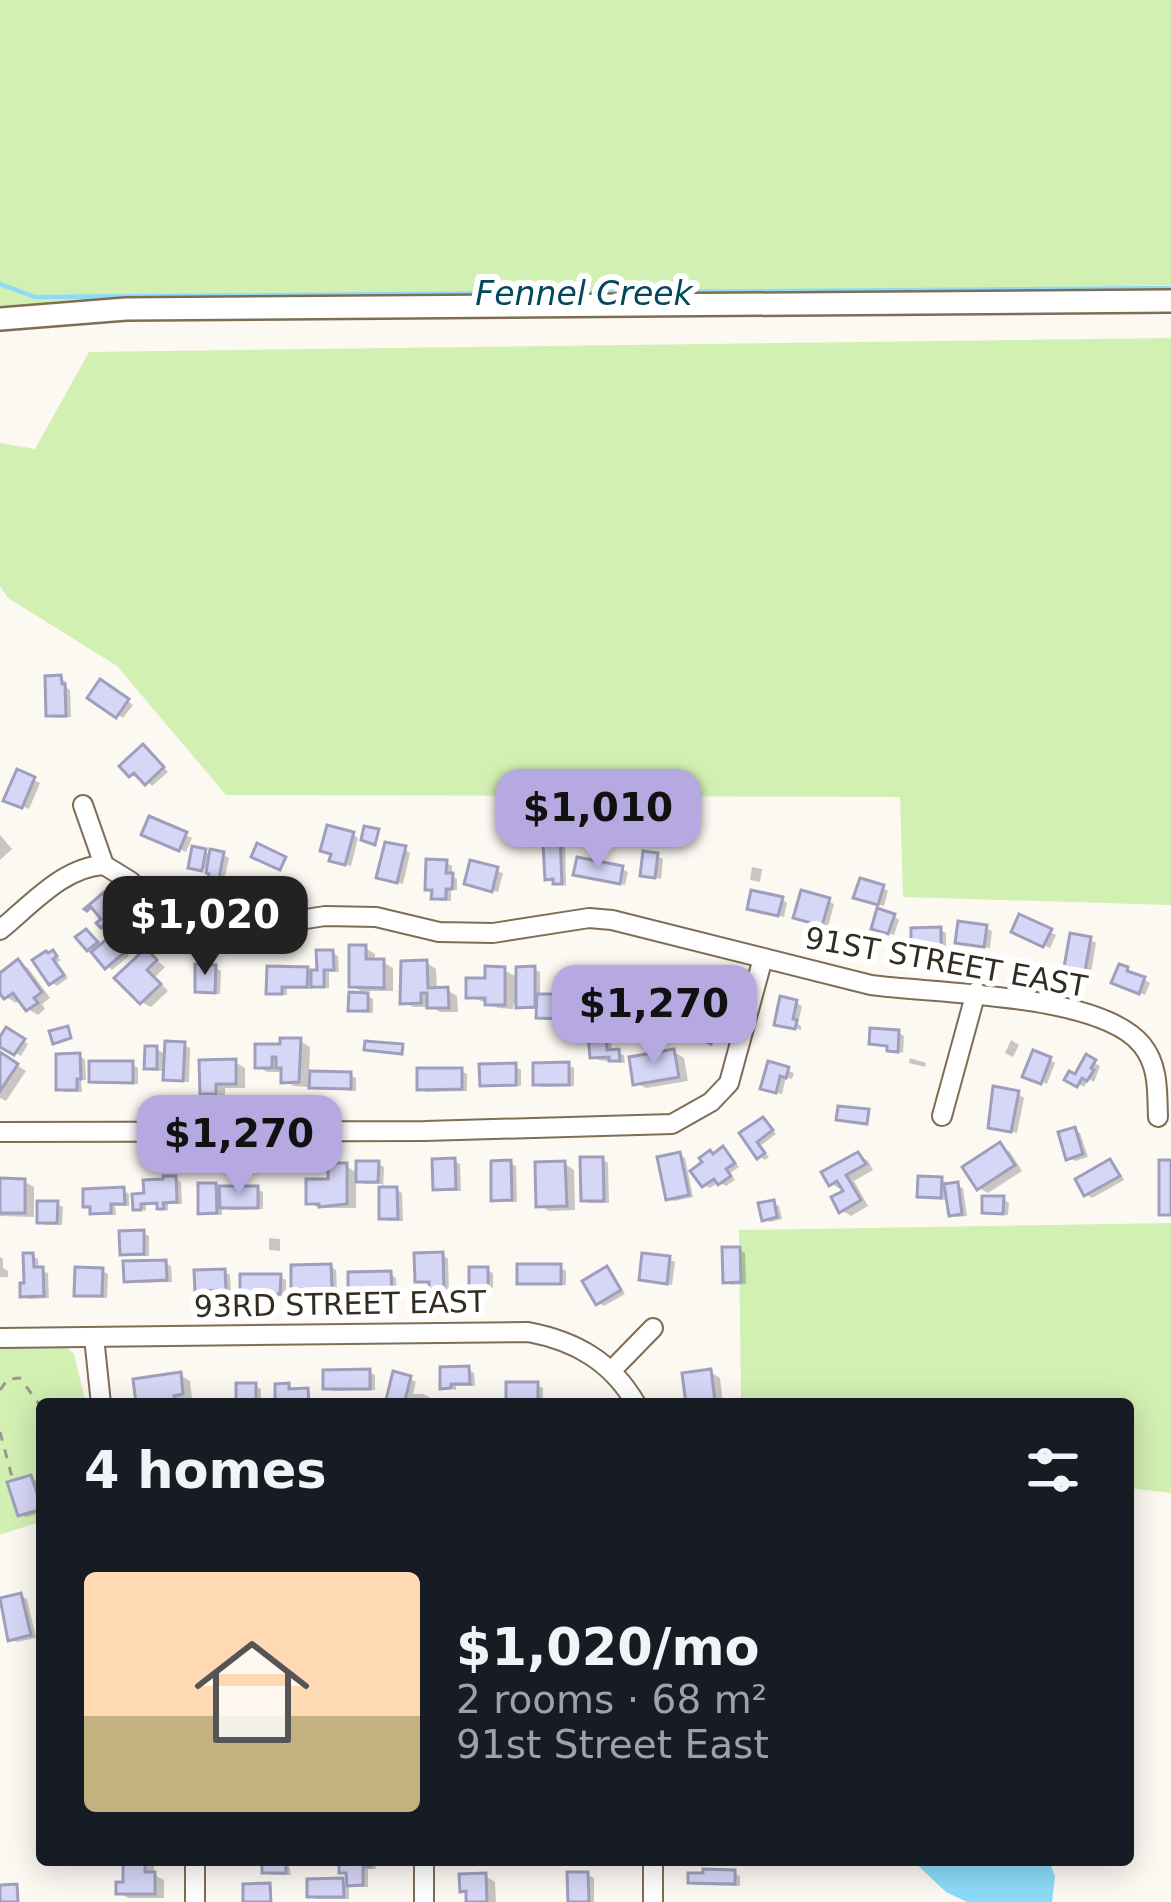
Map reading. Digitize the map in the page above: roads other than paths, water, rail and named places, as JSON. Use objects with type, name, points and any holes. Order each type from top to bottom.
[{"type":"street","points":[[0,319],[127,309],[1171,301]]},
{"type":"street","points":[[0,930],[69,875],[104,866],[83,805]]},
{"type":"street","name":"91ST STREET EAST","points":[[104,866],[130,881],[170,918],[204,931],[325,916],[376,917],[439,932],[493,933],[589,918],[612,920],[872,985],[976,992],[1048,1005],[1116,1025],[1136,1038],[1157,1079],[1158,1117]]},
{"type":"street","points":[[0,1132],[425,1131],[672,1124],[712,1102],[730,1083],[763,958]]},
{"type":"street","points":[[942,1116],[976,992]]},
{"type":"street","points":[[632,1398],[612,1370],[652,1328]]},
{"type":"street","name":"93RD STREET EAST","points":[[0,1338],[528,1332],[551,1336],[612,1370]]},
{"type":"street","points":[[94,1337],[100,1398]]},
{"type":"street","points":[[195,1866],[195,1902]]},
{"type":"street","points":[[424,1866],[424,1902]]},
{"type":"street","points":[[653,1866],[653,1902]]},
{"type":"water","points":[[918,1866],[1051,1866],[1055,1877],[1052,1902],[967,1902],[946,1892]]},
{"type":"waterway","name":"Fennel Creek","points":[[0,284],[35,297],[1171,288]]}]
